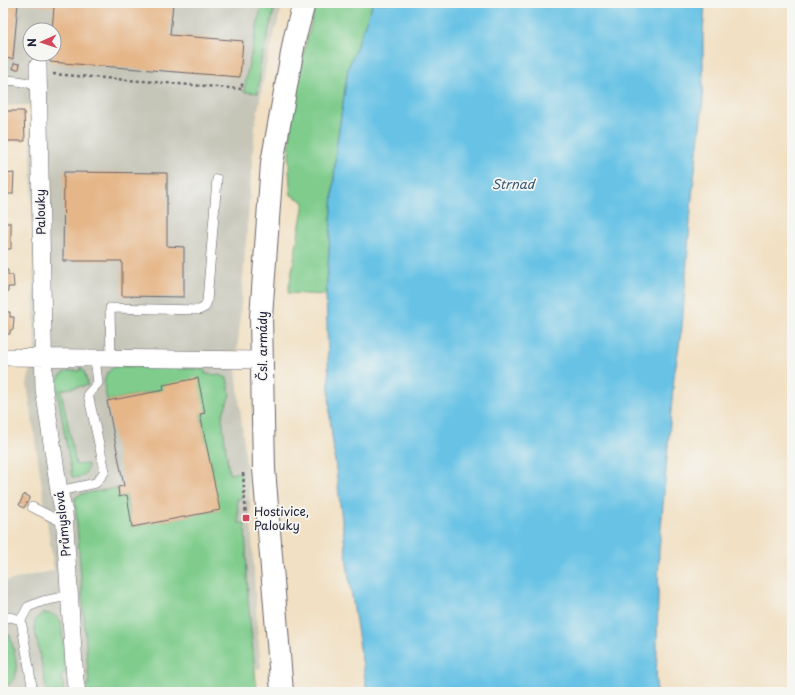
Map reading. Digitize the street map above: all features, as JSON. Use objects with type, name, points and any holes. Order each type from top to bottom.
[{"type":"main road","name":"Čsl. armády","points":[[282,692],[264,469],[261,316],[272,163],[295,37],[304,3]]},
{"type":"street","name":"Palouky","points":[[38,75],[42,357]]},
{"type":"street","points":[[3,357],[261,360]]},
{"type":"street","name":"Průmyslová","points":[[42,357],[44,389],[64,523],[68,596],[77,692]]},
{"type":"lane","points":[[3,80],[18,81],[38,75]]},
{"type":"lane","points":[[59,491],[96,483],[105,471],[88,394],[98,383],[110,308],[199,310],[205,307],[208,301],[217,179]]},
{"type":"lane","points":[[32,507],[64,523]]},
{"type":"lane","points":[[33,692],[21,620],[28,608],[43,601],[68,596]]},
{"type":"lane","points":[[3,618],[10,617],[21,620]]},
{"type":"path","points":[[38,75],[242,89],[242,83]]},
{"type":"path","points":[[243,473],[246,518]]},
{"type":"shaded area","points":[[3,3],[283,3],[267,61],[255,126],[236,369],[250,500],[261,668],[89,685],[85,686],[86,692],[3,692],[3,582],[54,570],[27,384],[35,351],[30,105],[3,106]]},
{"type":"green space","points":[[262,3],[276,3],[261,60],[258,93],[244,92],[247,73]]},
{"type":"green space","points":[[316,3],[373,3],[348,69],[336,149],[326,295],[288,293],[304,202],[291,195],[289,147],[291,122],[294,98],[304,50]]},
{"type":"green space","points":[[80,366],[84,371],[88,385],[61,390],[76,465],[88,464],[87,471],[83,475],[72,477],[56,383],[60,376],[66,372],[80,371]]},
{"type":"green space","points":[[116,366],[205,369],[205,374],[219,375],[227,378],[230,394],[222,417],[229,474],[241,472],[242,498],[237,499],[239,523],[245,523],[248,600],[257,692],[86,692],[85,686],[89,685],[75,498],[81,494],[117,488],[119,496],[126,495],[132,527],[219,510],[200,414],[205,413],[164,390],[107,401],[104,386],[105,377],[111,369]]},
{"type":"green space","points":[[45,613],[54,615],[61,621],[66,673],[61,674],[64,692],[47,692],[34,626],[37,618]]},
{"type":"green space","points":[[10,635],[15,655],[16,669],[15,676],[7,686],[3,684],[3,636]]},
{"type":"water","name":"Strnad","points":[[373,3],[705,3],[703,34],[703,101],[692,196],[682,327],[674,377],[659,551],[656,692],[367,692],[348,571],[330,419],[326,295],[336,149],[348,69]]},
{"type":"building","points":[[3,3],[18,3],[13,59],[3,58]]},
{"type":"building","points":[[173,3],[170,35],[243,41],[240,77],[50,62],[62,62],[62,22],[53,22],[54,7],[25,4]]},
{"type":"building","points":[[14,63],[20,64],[19,69],[13,69]]},
{"type":"building","points":[[3,111],[24,111],[25,141],[3,141]]},
{"type":"building","points":[[64,172],[167,173],[167,246],[184,247],[184,297],[122,296],[122,261],[63,261]]},
{"type":"building","points":[[14,173],[13,194],[3,194],[3,174]]},
{"type":"building","points":[[3,223],[11,223],[11,249],[3,249]]},
{"type":"building","points":[[3,270],[8,270],[8,275],[13,275],[14,287],[8,287],[8,292],[3,292]]},
{"type":"building","points":[[3,312],[10,312],[10,317],[14,317],[13,330],[10,330],[10,334],[3,334]]},
{"type":"building","points":[[198,378],[205,413],[200,414],[220,510],[132,527],[127,495],[119,497],[118,487],[124,486],[107,401],[164,390],[163,385]]},
{"type":"building","points":[[24,494],[30,497],[24,508],[19,505]]},
{"type":"place","name":"Hostivice, Palouky","points":[[246,518]]}]
